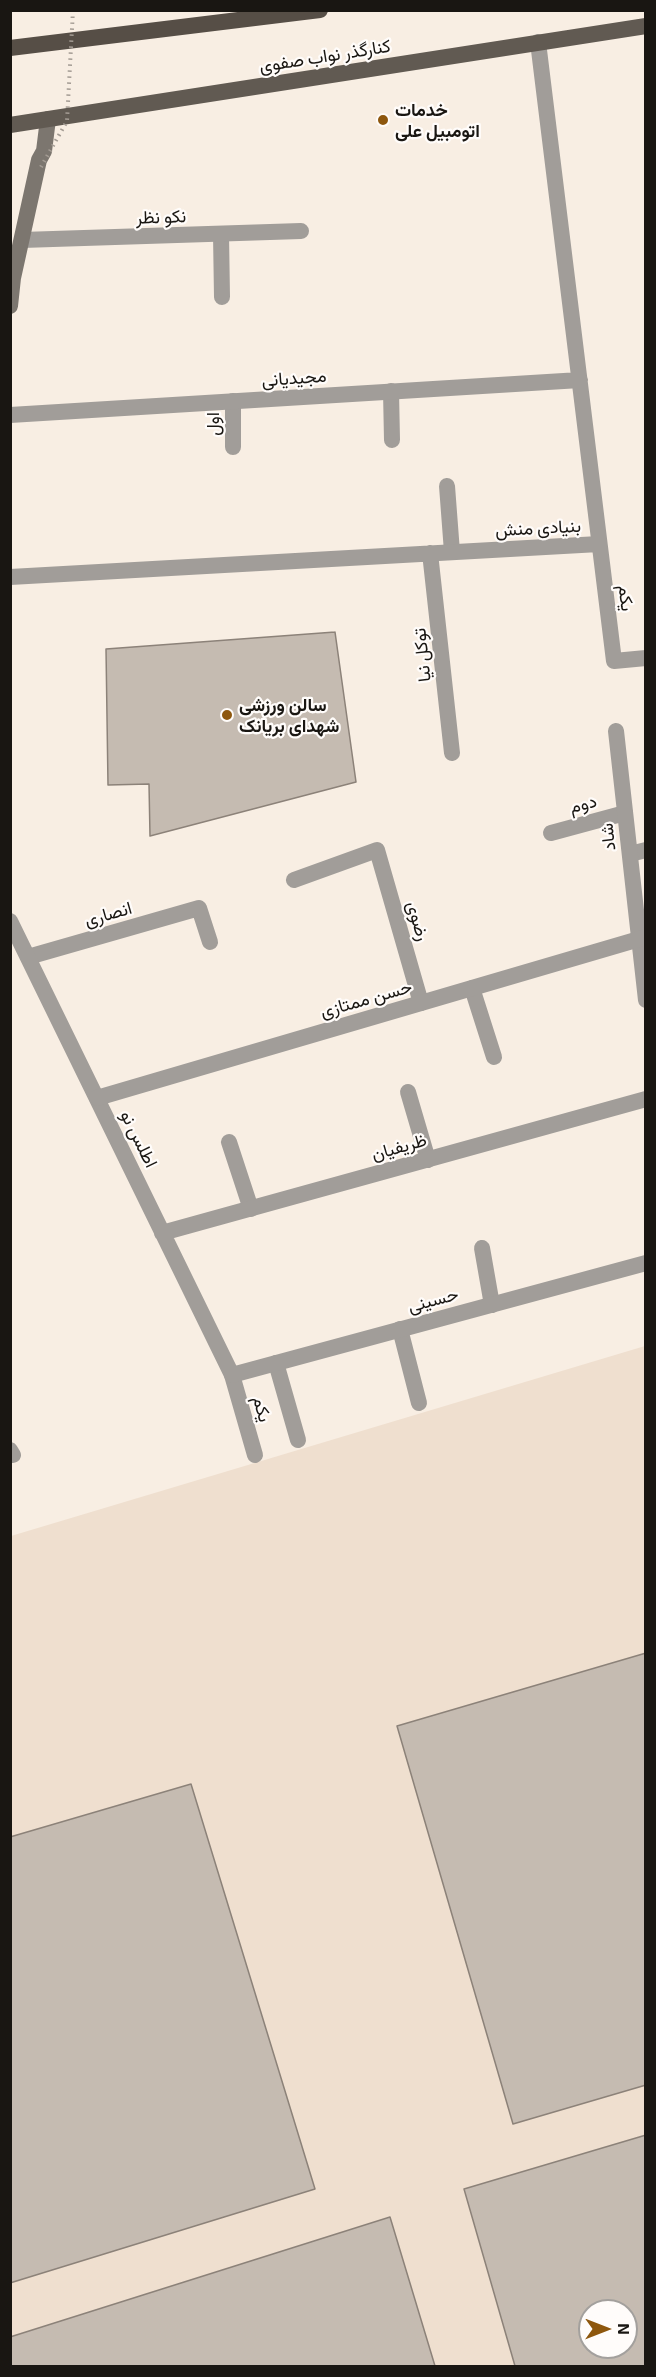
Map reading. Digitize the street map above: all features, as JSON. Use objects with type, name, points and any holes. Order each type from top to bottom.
[{"type":"highway","points":[[10,48],[320,10]]},
{"type":"main road","name":"کنارگذر نواب صفوی","points":[[10,125],[645,26]]},
{"type":"main road","points":[[10,306],[13,278],[39,160],[44,151],[48,119]]},
{"type":"street","name":"بنیادی منش","points":[[10,577],[599,544],[538,42]]},
{"type":"street","name":"نکو نظر","points":[[22,240],[301,231]]},
{"type":"street","points":[[221,234],[222,297]]},
{"type":"street","name":"مجیدیانی","points":[[10,415],[580,380]]},
{"type":"street","points":[[391,391],[392,440]]},
{"type":"street","name":"اول","points":[[233,401],[233,447]]},
{"type":"street","points":[[447,486],[452,552]]},
{"type":"street","name":"یکم","points":[[599,544],[614,661],[645,658]]},
{"type":"street","name":"توکل نیا","points":[[430,553],[452,753]]},
{"type":"street","name":"شاد","points":[[616,731],[625,813],[638,852],[645,1000]]},
{"type":"street","name":"دوم","points":[[551,833],[625,813]]},
{"type":"street","name":"رضوی","points":[[294,880],[377,850],[421,1003]]},
{"type":"street","name":"انصاری","points":[[28,957],[199,908],[210,942]]},
{"type":"street","name":"اطلس نو","points":[[10,921],[232,1375]]},
{"type":"street","name":"حسن ممتازی","points":[[97,1098],[642,938]]},
{"type":"street","points":[[472,988],[494,1057]]},
{"type":"street","points":[[408,1092],[428,1160]]},
{"type":"street","name":"ظریفیان","points":[[162,1233],[645,1099]]},
{"type":"street","points":[[229,1142],[251,1209]]},
{"type":"street","points":[[482,1248],[492,1305]]},
{"type":"street","name":"حسینی","points":[[232,1375],[645,1263]]},
{"type":"street","points":[[400,1329],[419,1403]]},
{"type":"street","points":[[276,1363],[298,1440]]},
{"type":"street","name":"یکم","points":[[232,1375],[255,1455]]},
{"type":"path","points":[[41,166],[67,121],[73,10]]},
{"type":"shaded area","points":[[645,1346],[645,2366],[11,2366],[11,1536]]},
{"type":"building","name":"سالن ورزشی شهدای بریانک","points":[[335,632],[356,782],[150,836],[149,784],[108,785],[106,649]]},
{"type":"building","points":[[646,1653],[646,2085],[513,2124],[397,1726]]},
{"type":"building","points":[[191,1784],[315,2189],[10,2283],[10,1837]]},
{"type":"building","points":[[646,2135],[646,2366],[515,2366],[464,2189]]},
{"type":"building","points":[[390,2217],[435,2366],[10,2366],[10,2337]]},
{"type":"place","name":"خدمات اتومبیل علی","points":[[383,120]]},
{"type":"place","name":"سالن ورزشی شهدای بریانک","points":[[227,715]]}]
